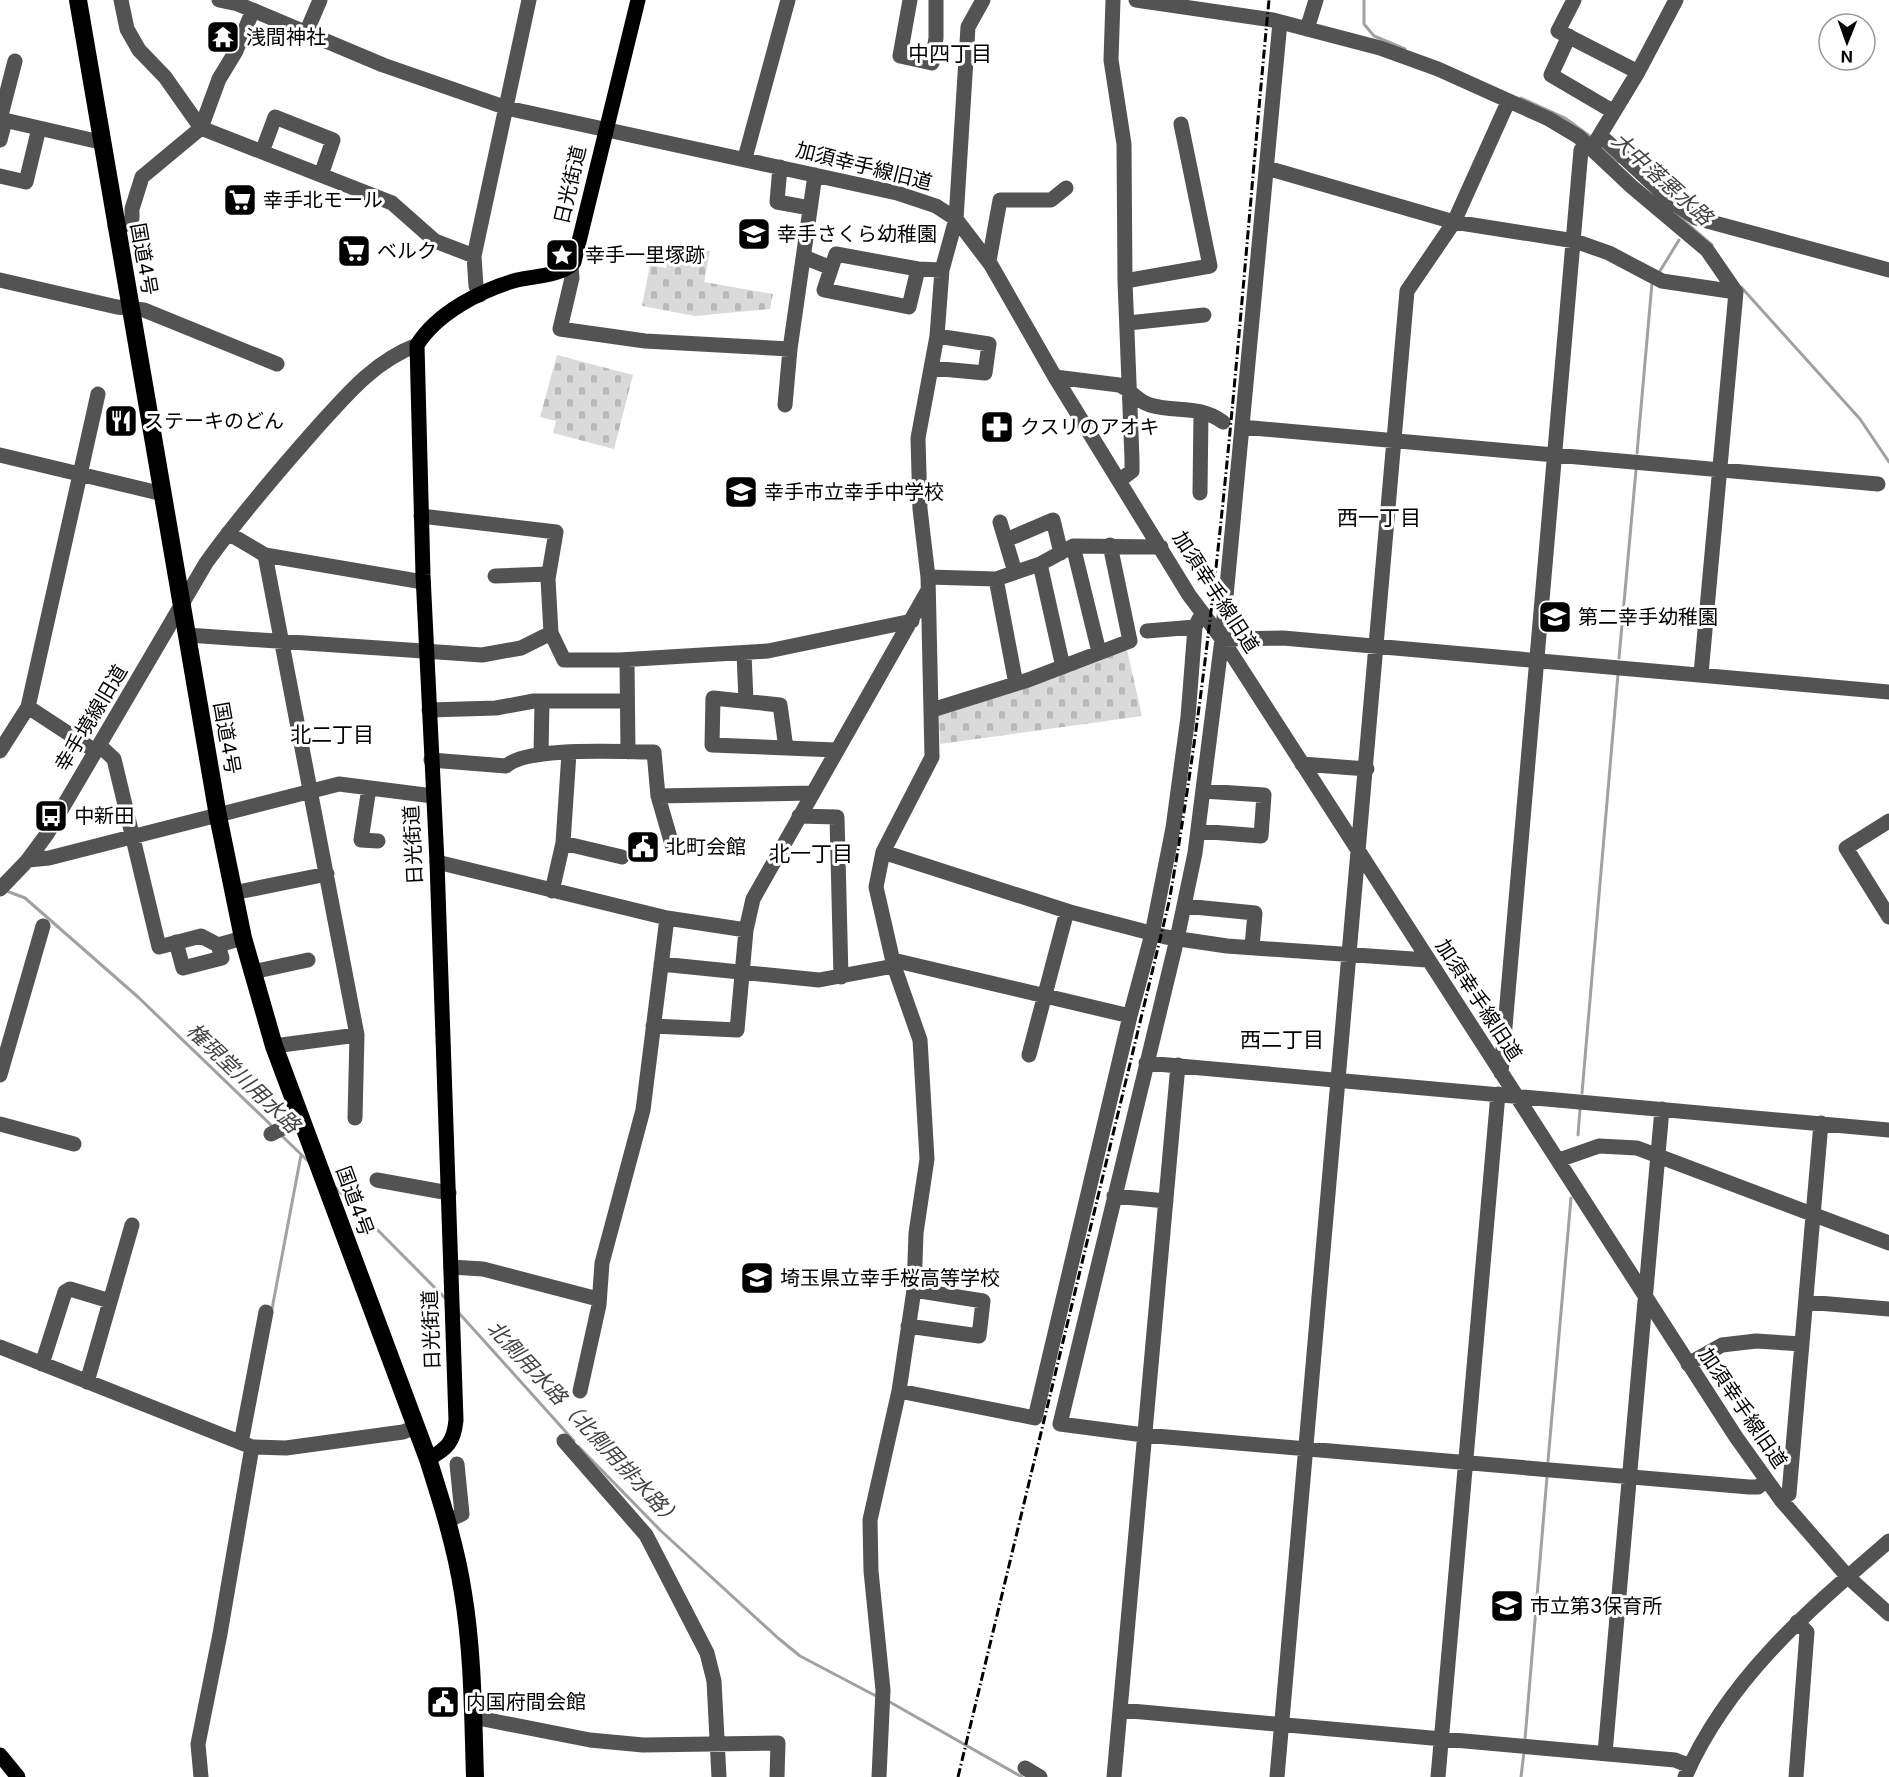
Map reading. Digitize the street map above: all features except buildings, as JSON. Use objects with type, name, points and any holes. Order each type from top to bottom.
[{"type":"highway","name":"国道4号","points":[[78,0],[100,142],[218,816],[243,938],[274,1046],[428,1459]]},
{"type":"highway","points":[[428,1459],[447,1521],[464,1594],[475,1777]]},
{"type":"main road","name":"日光街道","points":[[571,266],[587,212],[638,0]]},
{"type":"main road","points":[[417,345],[432,326],[480,295],[515,281],[571,266]]},
{"type":"main road","name":"日光街道","points":[[417,345],[423,582],[437,862],[452,1267],[455,1432],[446,1448],[428,1459]]},
{"type":"main road","points":[[0,1755],[18,1777]]},
{"type":"street","points":[[121,0],[127,29],[139,50],[165,77],[201,128],[392,204],[435,241],[474,256]]},
{"type":"street","name":"加須幸手線旧道","points":[[219,0],[253,10],[383,65],[507,108],[745,158],[897,193],[936,206],[956,219],[989,261],[1055,377],[1201,612],[1222,639],[1427,960],[1519,1097],[1646,1298],[1766,1480],[1848,1577],[1889,1614]]},
{"type":"street","points":[[306,33],[320,0]]},
{"type":"street","points":[[480,295],[476,286],[474,256],[529,0]]},
{"type":"street","points":[[745,158],[788,0]]},
{"type":"street","points":[[910,0],[900,56],[932,63],[936,38],[936,0]]},
{"type":"street","points":[[879,1777],[883,1699],[871,1571],[870,1520],[899,1391],[914,1290],[916,1233],[927,1159],[923,1057],[920,1040],[894,963],[876,887],[883,852],[932,757],[928,585],[920,509],[918,438],[937,336],[942,270],[956,219],[968,27],[983,0]]},
{"type":"street","points":[[1113,0],[1111,60],[1124,144],[1125,281],[1132,471],[1120,480]]},
{"type":"street","points":[[1136,0],[1170,2],[1280,22],[1380,48],[1438,69],[1594,141],[1696,219],[1889,270]]},
{"type":"street","points":[[1307,29],[1316,0]]},
{"type":"street","points":[[1574,0],[1558,31],[1638,72]]},
{"type":"street","points":[[1501,1073],[1575,241],[1581,150],[1594,141],[1614,112],[1677,0]]},
{"type":"street","points":[[115,226],[127,224],[132,218],[132,209],[142,177],[201,128],[219,80],[236,51],[253,10]]},
{"type":"street","points":[[1280,22],[1222,639],[1198,831],[1177,939],[1060,1424],[1144,1435],[1631,1478],[1758,1487],[1766,1480]]},
{"type":"street","points":[[1569,36],[1551,75],[1614,112]]},
{"type":"street","points":[[0,140],[15,61]]},
{"type":"street","points":[[1277,1777],[1337,1080],[1367,769],[1407,291],[1454,222],[1508,102]]},
{"type":"street","points":[[262,152],[275,117],[314,132],[333,140],[321,175]]},
{"type":"street","points":[[2,120],[100,142]]},
{"type":"street","points":[[1125,281],[1210,266],[1181,124]]},
{"type":"street","points":[[0,176],[26,182],[39,128]]},
{"type":"street","points":[[1594,141],[1631,186],[1707,250],[1736,292],[1701,674]]},
{"type":"street","points":[[780,166],[777,202],[810,208]]},
{"type":"street","points":[[1267,168],[1454,222],[1575,241],[1609,253],[1662,281],[1736,292]]},
{"type":"street","points":[[785,405],[790,349],[815,175]]},
{"type":"street","points":[[989,261],[1000,200],[1051,200],[1066,188]]},
{"type":"street","points":[[918,269],[909,307],[824,290],[836,254],[918,269],[942,270]]},
{"type":"street","points":[[804,257],[831,268]]},
{"type":"street","points":[[571,266],[572,278],[560,329],[645,341],[790,349]]},
{"type":"street","points":[[0,280],[144,310],[277,364]]},
{"type":"street","points":[[1128,323],[1204,315]]},
{"type":"street","points":[[931,368],[985,373],[989,344],[937,336]]},
{"type":"street","name":"幸手境線旧道","points":[[5,884],[28,860],[47,834],[183,606],[206,563],[228,533],[349,391],[387,359],[417,345]]},
{"type":"street","points":[[1055,377],[1119,385],[1128,389],[1134,398],[1151,406],[1208,411],[1222,422]]},
{"type":"street","points":[[0,751],[28,707],[98,394]]},
{"type":"street","points":[[1200,493],[1201,412]]},
{"type":"street","points":[[1242,427],[1878,484]]},
{"type":"street","points":[[0,455],[163,494]]},
{"type":"street","points":[[421,516],[556,532],[548,574],[551,633],[564,660],[627,660],[768,651],[912,621]]},
{"type":"street","points":[[1006,540],[1053,520],[1067,549],[1099,652]]},
{"type":"street","points":[[1000,522],[1015,572]]},
{"type":"street","points":[[228,533],[265,555],[423,582]]},
{"type":"street","points":[[928,585],[996,579],[1040,564],[1067,549],[1110,545],[1161,547]]},
{"type":"street","points":[[932,710],[1016,684],[1130,641],[1110,545]]},
{"type":"street","points":[[265,555],[280,643],[312,792],[357,1035],[355,1118]]},
{"type":"street","points":[[1040,564],[1063,667]]},
{"type":"street","points":[[495,576],[548,574]]},
{"type":"street","points":[[996,579],[1016,684]]},
{"type":"street","points":[[653,1026],[737,1030],[746,930],[753,898],[811,793],[912,621],[928,585]]},
{"type":"street","points":[[899,1391],[1035,1418],[1130,1016],[1152,934],[1176,806],[1188,717],[1196,627],[1201,612]]},
{"type":"street","points":[[1147,631],[1196,627]]},
{"type":"street","points":[[187,635],[482,655],[521,648],[551,633]]},
{"type":"street","points":[[1222,639],[1283,638],[1889,692]]},
{"type":"street","points":[[744,653],[746,701]]},
{"type":"street","points":[[627,660],[628,752]]},
{"type":"street","points":[[786,748],[780,705],[713,698],[712,745],[786,748],[836,750]]},
{"type":"street","points":[[429,710],[496,708],[542,701],[627,701]]},
{"type":"street","points":[[542,701],[542,754]]},
{"type":"street","points":[[28,707],[114,759],[159,947],[201,936],[218,945],[243,938]]},
{"type":"street","points":[[431,760],[506,766],[514,759],[542,754],[654,752],[658,796],[674,848]]},
{"type":"street","points":[[552,891],[563,843],[569,753]]},
{"type":"street","points":[[1302,764],[1367,769]]},
{"type":"street","points":[[28,860],[50,858],[339,784],[434,796]]},
{"type":"street","points":[[369,788],[361,840],[378,841]]},
{"type":"street","points":[[1198,831],[1261,836],[1264,795],[1203,791]]},
{"type":"street","points":[[658,796],[811,793]]},
{"type":"street","points":[[799,816],[837,817],[841,977]]},
{"type":"street","points":[[1888,913],[1846,848],[1889,821]]},
{"type":"street","points":[[563,843],[622,857]]},
{"type":"street","points":[[883,852],[1067,911],[1177,939],[1427,960]]},
{"type":"street","points":[[437,862],[668,918],[746,930]]},
{"type":"street","points":[[233,893],[327,874]]},
{"type":"street","points":[[1184,906],[1255,913],[1252,947]]},
{"type":"street","points":[[1029,1055],[1067,911]]},
{"type":"street","points":[[580,1391],[599,1305],[602,1263],[643,1110],[668,918]]},
{"type":"street","points":[[0,1074],[43,926]]},
{"type":"street","points":[[176,942],[183,968],[222,958],[218,945]]},
{"type":"street","points":[[252,972],[308,960]]},
{"type":"street","points":[[661,964],[819,980],[841,977],[894,963],[1044,993],[1130,1016]]},
{"type":"street","points":[[274,1046],[357,1035]]},
{"type":"street","points":[[1146,1063],[1889,1130]]},
{"type":"street","points":[[1114,1777],[1178,1065]]},
{"type":"street","points":[[1438,1777],[1498,1094]]},
{"type":"street","points":[[1605,1753],[1662,1108]]},
{"type":"street","points":[[271,1134],[301,1119]]},
{"type":"street","points":[[1781,1500],[1790,1494],[1821,1123]]},
{"type":"street","points":[[0,1124],[74,1144]]},
{"type":"street","points":[[1559,1160],[1587,1148],[1624,1145],[1658,1154],[1813,1216],[1889,1243]]},
{"type":"street","points":[[377,1180],[449,1192]]},
{"type":"street","points":[[1114,1196],[1166,1201]]},
{"type":"street","points":[[87,1382],[132,1225]]},
{"type":"street","points":[[452,1267],[483,1269],[598,1299]]},
{"type":"street","points":[[42,1364],[65,1292],[70,1289],[110,1301]]},
{"type":"street","points":[[908,1326],[980,1336],[983,1301],[914,1290]]},
{"type":"street","points":[[1806,1302],[1889,1309]]},
{"type":"street","points":[[201,1777],[198,1744],[220,1634],[247,1445],[245,1437],[266,1312]]},
{"type":"street","points":[[1689,1364],[1722,1345],[1756,1341],[1802,1344]]},
{"type":"street","points":[[0,1347],[247,1445],[286,1448],[403,1432],[416,1427]]},
{"type":"street","points":[[564,1441],[646,1535],[707,1653],[714,1681],[718,1777]]},
{"type":"street","points":[[447,1521],[462,1514],[457,1464]]},
{"type":"street","points":[[1120,1710],[1675,1760],[1688,1772],[1710,1730],[1756,1663],[1797,1622],[1889,1541]]},
{"type":"street","points":[[1796,1777],[1807,1632],[1797,1622]]},
{"type":"street","points":[[473,1717],[590,1740],[643,1745],[777,1743],[777,1777]]},
{"type":"street","points":[[1025,1767],[1041,1777]]},
{"type":"green space","points":[[671,243],[710,251],[704,282],[773,294],[770,309],[695,316],[642,306],[650,265],[666,268]]},
{"type":"green space","points":[[557,355],[633,375],[614,449],[553,433],[556,421],[540,417]]},
{"type":"green space","points":[[1127,650],[1142,716],[940,744],[939,715]]},
{"type":"waterway","name":"大中落悪水路","points":[[1364,0],[1364,24],[1374,36],[1405,49]]},
{"type":"waterway","name":"大中落悪水路","points":[[1521,98],[1565,118],[1591,137]]},
{"type":"waterway","name":"大中落悪水路","points":[[1600,146],[1618,162]]},
{"type":"waterway","name":"大中落悪水路","points":[[1676,214],[1712,245]]},
{"type":"waterway","points":[[1660,271],[1679,240]]},
{"type":"waterway","points":[[1637,453],[1652,283]]},
{"type":"waterway","name":"大中落悪水路","points":[[1741,287],[1860,419],[1889,462]]},
{"type":"waterway","points":[[1619,658],[1636,470]]},
{"type":"waterway","points":[[1582,1093],[1618,674]]},
{"type":"waterway","name":"権現堂川用水路","points":[[4,890],[25,898],[138,997],[273,1127]]},
{"type":"waterway","points":[[1578,1135],[1580,1109]]},
{"type":"waterway","name":"権現堂川用水路","points":[[282,1136],[309,1162]]},
{"type":"waterway","name":"権現堂川用水路","points":[[272,1309],[301,1155]]},
{"type":"waterway","name":"北側用水路（北側用排水路）","points":[[336,1188],[445,1298]]},
{"type":"waterway","points":[[1548,1461],[1571,1198]]},
{"type":"waterway","name":"北側用水路（北側用排水路）","points":[[458,1312],[574,1441]]},
{"type":"waterway","name":"北側用水路（北側用排水路）","points":[[578,1446],[661,1531],[778,1638],[800,1656],[876,1696]]},
{"type":"waterway","points":[[1525,1739],[1547,1477]]},
{"type":"waterway","name":"北側用水路（北側用排水路）","points":[[888,1701],[1022,1777]]},
{"type":"waterway","points":[[1521,1777],[1524,1752]]},
{"type":"railway","points":[[958,1777],[1169,902],[1203,678],[1216,565],[1269,0]]},
{"type":"place","name":"浅間神社","points":[[223,37]]},
{"type":"place","name":"幸手北モール","points":[[240,200]]},
{"type":"place","name":"幸手さくら幼稚園","points":[[754,234]]},
{"type":"place","name":"ベルク","points":[[354,251]]},
{"type":"place","name":"幸手一里塚跡","points":[[562,255]]},
{"type":"place","name":"ステーキのどん","points":[[121,421]]},
{"type":"place","name":"クスリのアオキ","points":[[997,427]]},
{"type":"place","name":"幸手市立幸手中学校","points":[[741,492]]},
{"type":"place","name":"第二幸手幼稚園","points":[[1555,617]]},
{"type":"place","name":"中新田","points":[[51,816]]},
{"type":"place","name":"北町会館","points":[[643,847]]},
{"type":"place","name":"埼玉県立幸手桜高等学校","points":[[757,1278]]},
{"type":"place","name":"市立第3保育所","points":[[1507,1606]]},
{"type":"place","name":"内国府間会館","points":[[443,1702]]},
{"type":"district","name":"中四丁目","points":[[950,54]]},
{"type":"district","name":"西一丁目","points":[[1379,518]]},
{"type":"district","name":"北二丁目","points":[[332,735]]},
{"type":"district","name":"北一丁目","points":[[811,854]]},
{"type":"district","name":"西二丁目","points":[[1282,1040]]}]
